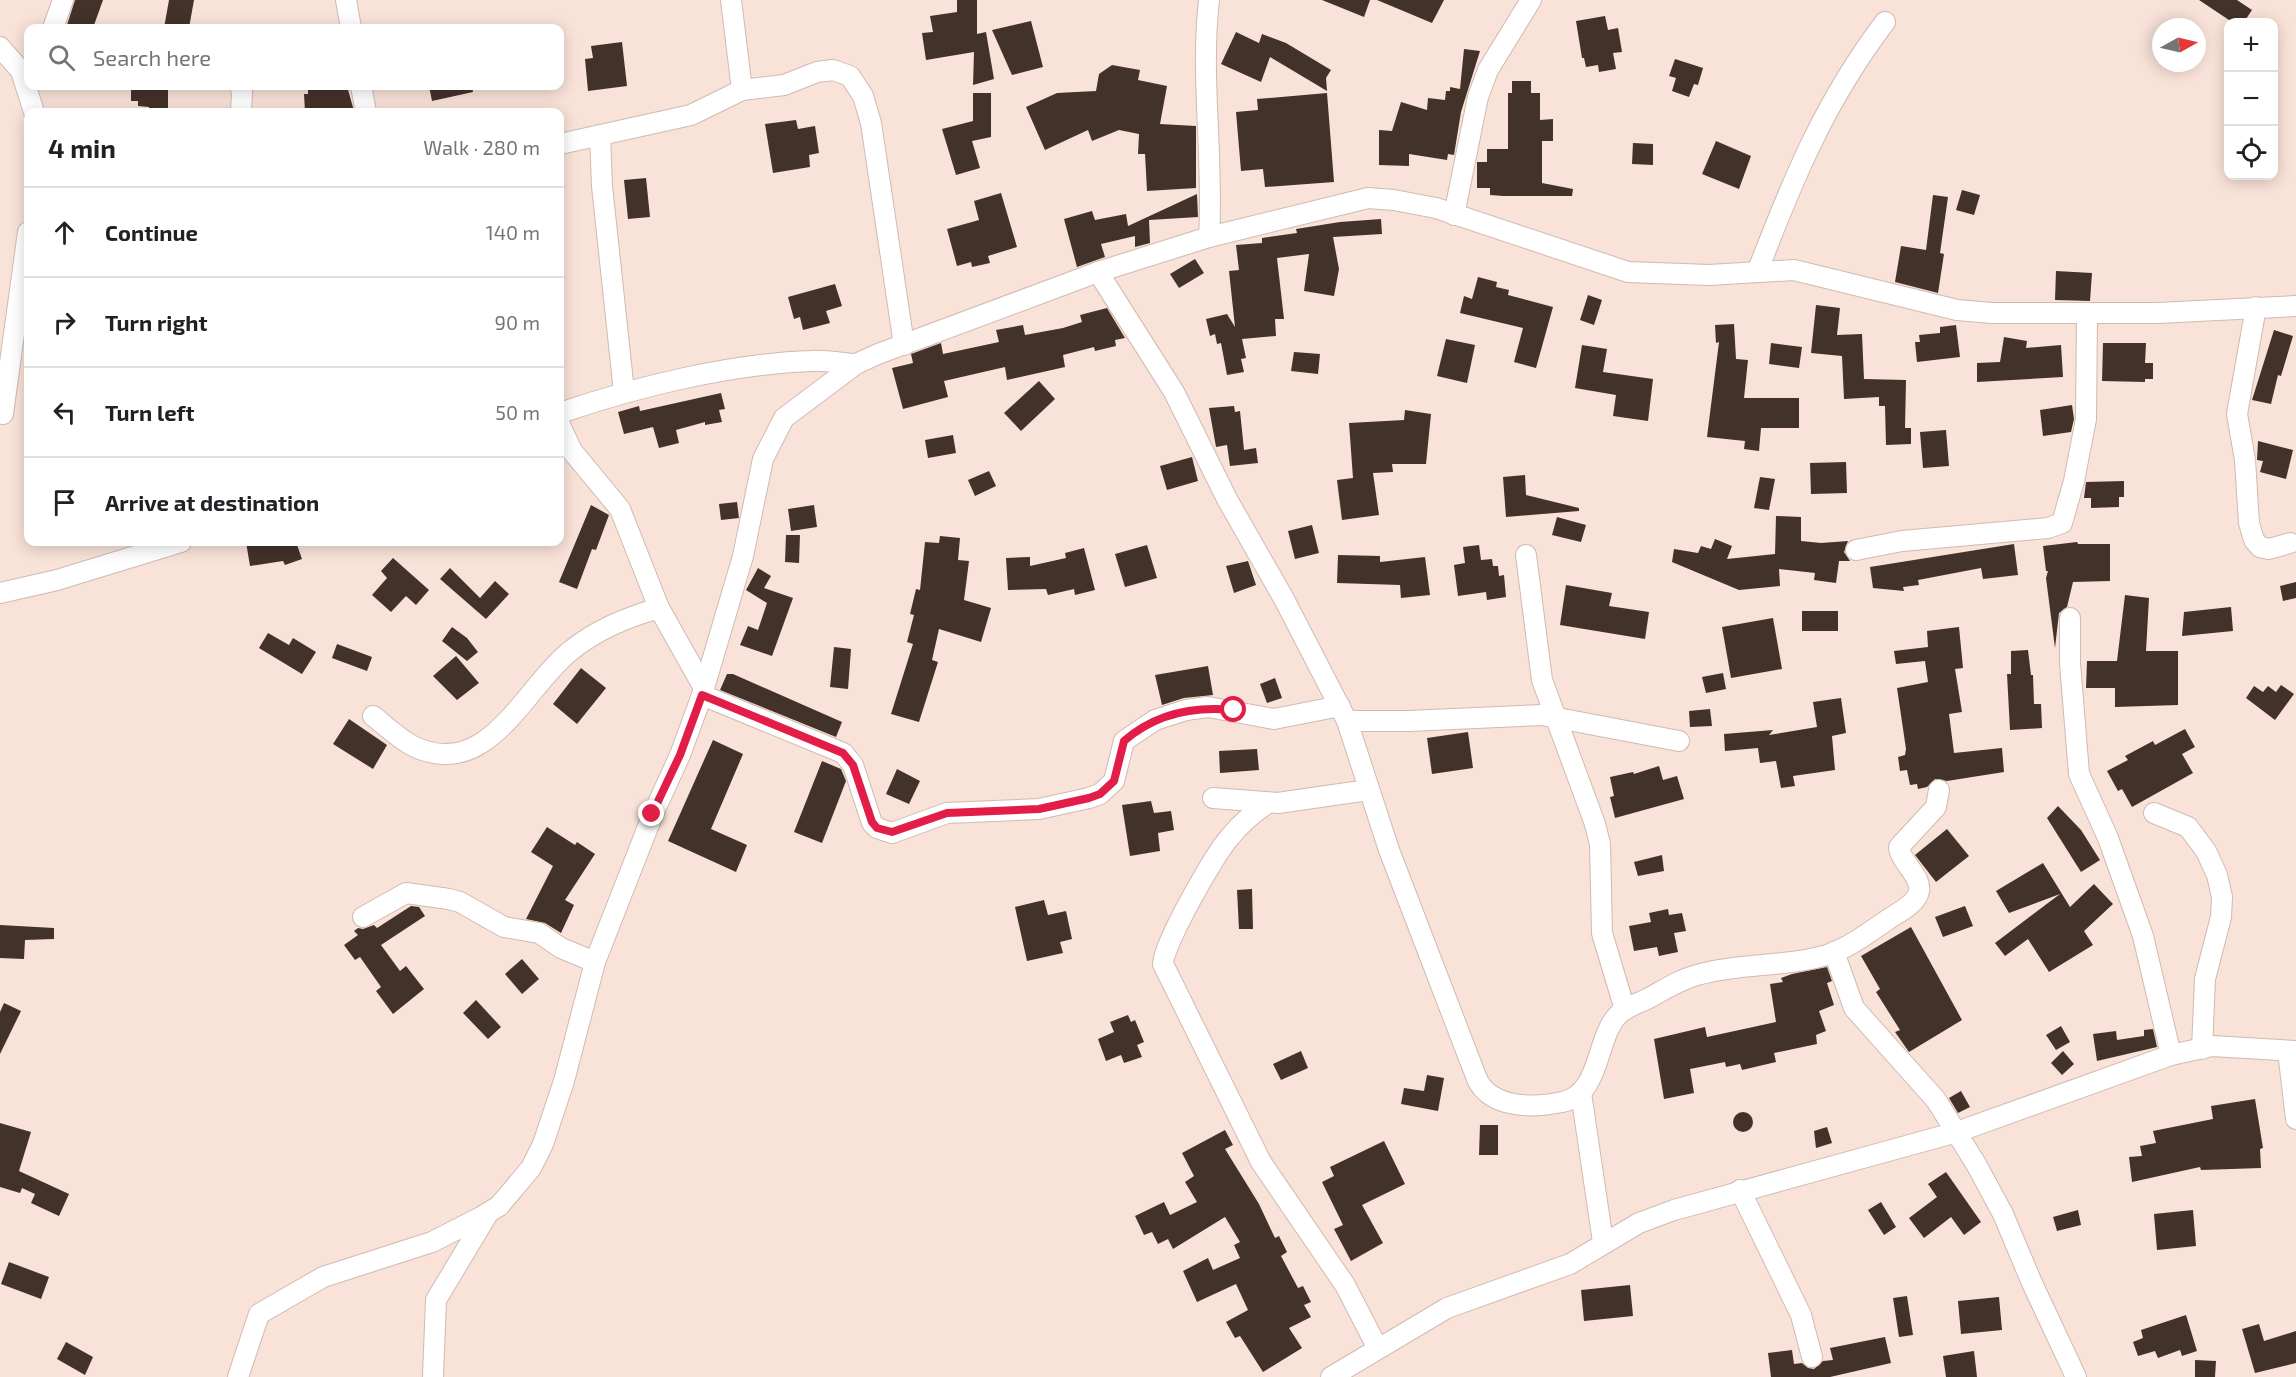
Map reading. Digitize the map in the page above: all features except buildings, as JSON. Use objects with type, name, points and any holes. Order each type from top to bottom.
[{"type":"street","points":[[54,24],[63,0]]},
{"type":"street","points":[[346,0],[350,24]]},
{"type":"street","points":[[731,0],[742,90]]},
{"type":"street","points":[[1209,0],[1205,55],[1211,204],[1209,237]]},
{"type":"street","points":[[1454,215],[1478,97],[1488,70],[1531,0]]},
{"type":"street","points":[[1758,270],[1819,123],[1854,64],[1886,22]]},
{"type":"street","points":[[0,47],[24,77]]},
{"type":"street","points":[[564,143],[691,115],[742,90],[784,85],[817,72],[833,69],[849,76],[858,88],[871,123],[904,345]]},
{"type":"street","points":[[29,90],[33,108]]},
{"type":"street","points":[[241,90],[241,108]]},
{"type":"street","points":[[362,90],[365,108]]},
{"type":"street","points":[[600,135],[602,186],[624,392]]},
{"type":"street","points":[[238,1377],[259,1314],[323,1277],[432,1242],[499,1206],[521,1182],[543,1144],[564,1081],[595,962],[703,691],[743,556],[763,459],[784,418],[856,364],[1098,272],[1209,237],[1368,198],[1405,202],[1454,215],[1628,272],[1709,275],[1758,270],[1794,270],[1957,310],[1992,313],[2087,314],[2295,305]]},
{"type":"street","points":[[1098,272],[1174,392],[1227,499],[1284,599],[1343,713],[1389,850],[1481,1087],[1494,1099],[1525,1104],[1562,1102],[1581,1093]]},
{"type":"street","points":[[3,414],[23,318],[24,301]]},
{"type":"street","points":[[2256,307],[2237,414],[2245,460],[2249,523],[2254,540],[2260,547],[2269,549],[2290,543]]},
{"type":"street","points":[[1856,550],[1902,541],[2048,528],[2062,523],[2074,481],[2086,419],[2087,314]]},
{"type":"street","points":[[564,412],[624,392],[752,367],[812,360],[856,364]]},
{"type":"street","points":[[564,434],[572,451],[624,515],[659,608],[703,691],[843,753],[853,765],[872,822],[877,828],[892,832],[947,813],[1039,809],[1100,794],[1114,781],[1124,741],[1155,720],[1186,710],[1208,707],[1274,719],[1343,713],[1409,721],[1510,715],[1557,716],[1678,741]]},
{"type":"street","points":[[0,593],[57,580],[168,546]]},
{"type":"street","points":[[1526,555],[1534,599],[1539,668],[1567,750],[1590,804],[1600,844],[1602,933],[1625,1010]]},
{"type":"street","points":[[373,716],[413,746],[450,754],[467,750],[487,741],[567,654],[600,630],[627,617],[659,608]]},
{"type":"street","points":[[2070,618],[2070,663],[2079,774],[2108,838],[2143,936],[2171,1055]]},
{"type":"street","points":[[1213,798],[1268,803],[1368,790]]},
{"type":"street","points":[[1603,1242],[1581,1093],[1612,1024],[1625,1010],[1699,974],[1795,961],[1834,952],[1907,908],[1918,894],[1919,885],[1900,855],[1899,847],[1936,807],[1938,790]]},
{"type":"street","points":[[1268,803],[1252,813],[1227,839],[1177,929],[1165,953],[1163,964],[1260,1162],[1345,1285],[1377,1347]]},
{"type":"street","points":[[2154,813],[2188,827],[2206,852],[2217,875],[2222,897],[2221,917],[2205,979],[2202,1049]]},
{"type":"street","points":[[363,917],[406,893],[449,899],[460,902],[504,927],[539,933],[561,948],[595,962]]},
{"type":"street","points":[[1834,952],[1854,1008],[1936,1100],[1957,1132],[2003,1214],[2076,1377]]},
{"type":"street","points":[[1330,1377],[1377,1347],[1447,1308],[1570,1264],[1603,1242],[1653,1217],[1740,1190],[1957,1132],[2171,1055],[2212,1046],[2292,1051],[2296,1119]]},
{"type":"street","points":[[1740,1190],[1801,1315],[1812,1357]]},
{"type":"street","points":[[433,1377],[436,1300],[488,1212]]},
{"type":"route","points":[[652,814],[680,755],[702,695],[843,753],[853,765],[872,822],[881,830],[892,832],[947,813],[1039,809],[1089,798],[1100,794],[1114,781],[1124,741],[1155,720],[1186,710],[1208,707],[1234,710]]}]
